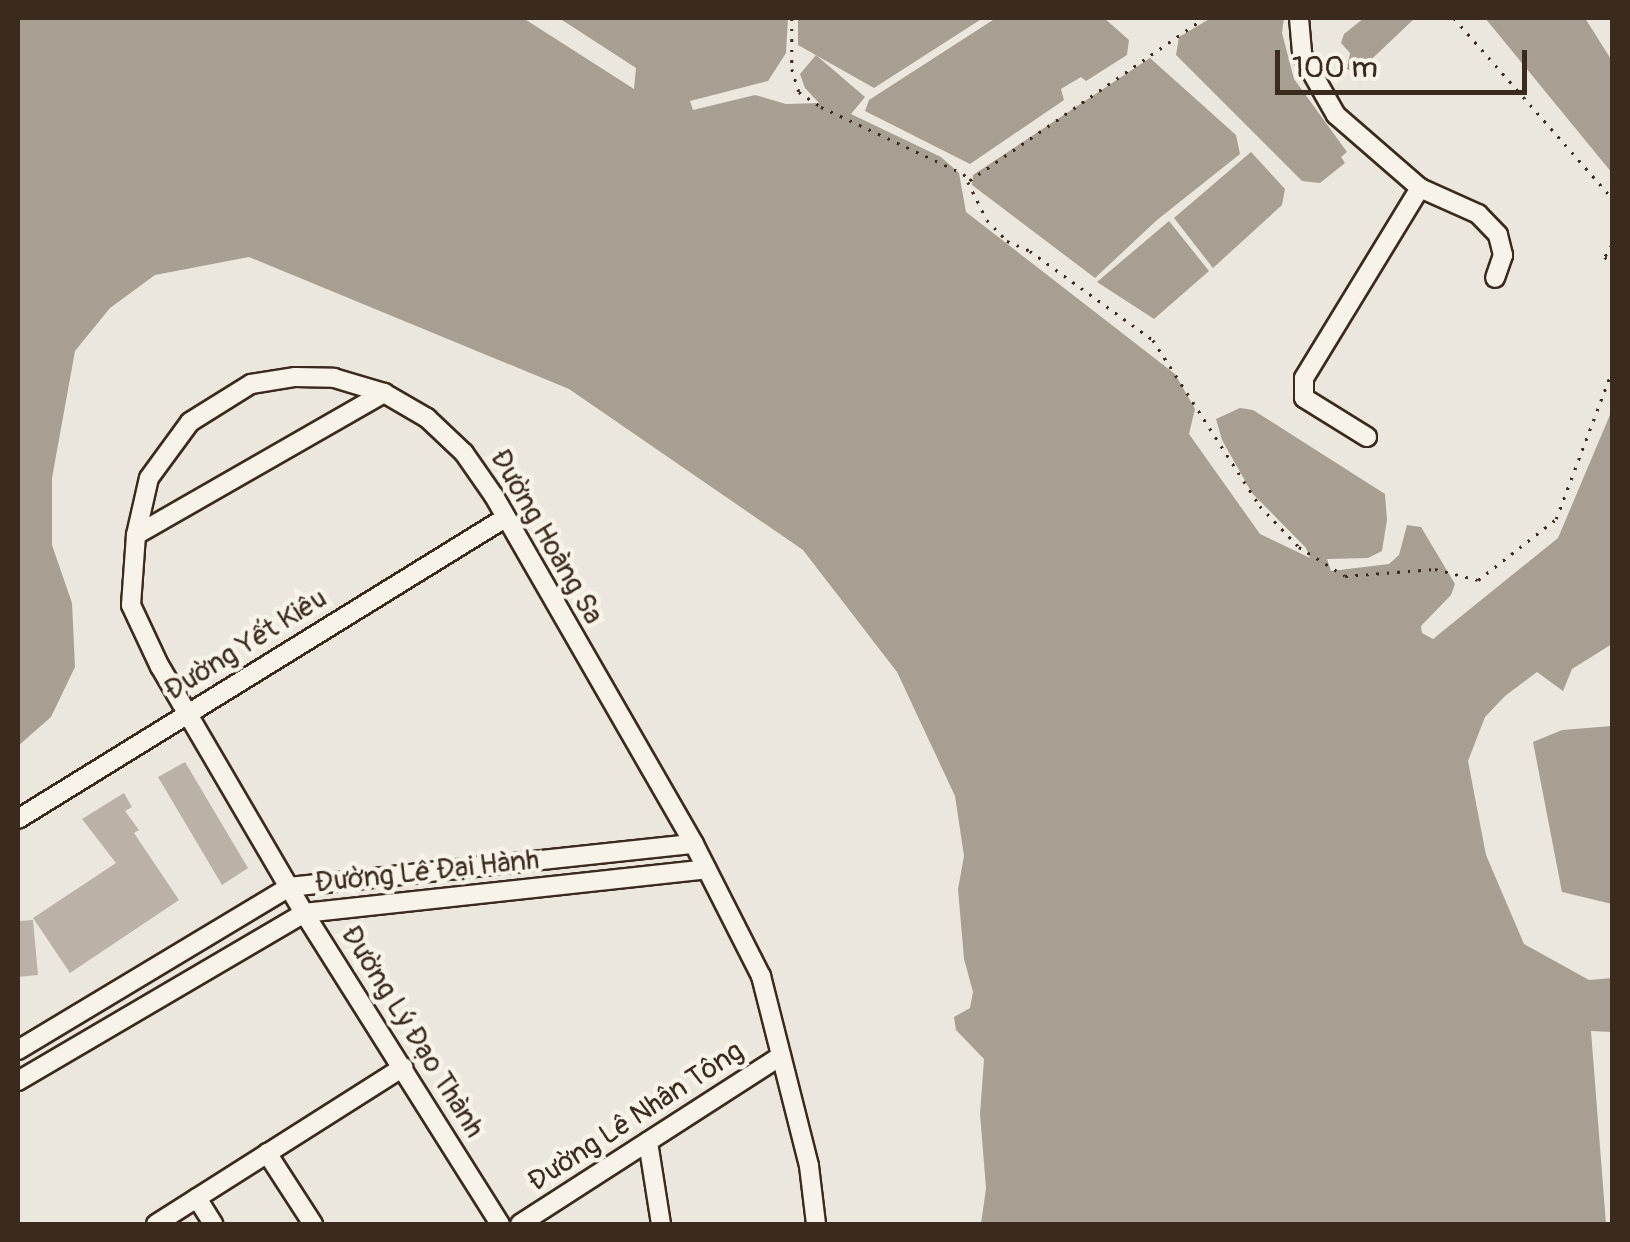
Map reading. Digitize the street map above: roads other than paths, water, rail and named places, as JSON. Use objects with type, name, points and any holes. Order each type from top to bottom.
[{"type":"street","points":[[1298,18],[1302,54],[1336,115],[1420,188],[1478,214],[1498,235],[1503,255],[1495,278]]},
{"type":"street","points":[[1368,437],[1304,398],[1304,378],[1420,188]]},
{"type":"street","name":"Đường Hoàng Sa","points":[[190,712],[160,667],[131,604],[136,535],[149,478],[190,422],[252,384],[295,377],[334,378],[384,394],[427,418],[464,453],[505,518],[694,844],[761,976],[809,1166],[816,1224]]},
{"type":"street","points":[[136,535],[384,394]]},
{"type":"street","name":"Đường Yết Kiêu","points":[[18,818],[505,518]]},
{"type":"street","name":"Đường Lý Đạo Thành","points":[[190,712],[304,912],[500,1224]]},
{"type":"street","name":"Đường Lê Đại Hành","points":[[18,1050],[289,887],[694,844]]},
{"type":"street","name":"Đường Lê Đại Hành","points":[[18,1081],[304,912],[706,869]]},
{"type":"street","name":"Đường Lê Nhân Tông","points":[[520,1224],[781,1056]]},
{"type":"street","points":[[156,1224],[403,1067]]},
{"type":"street","points":[[648,1142],[661,1224]]},
{"type":"street","points":[[267,1154],[313,1224]]},
{"type":"street","points":[[197,1198],[214,1224]]}]
